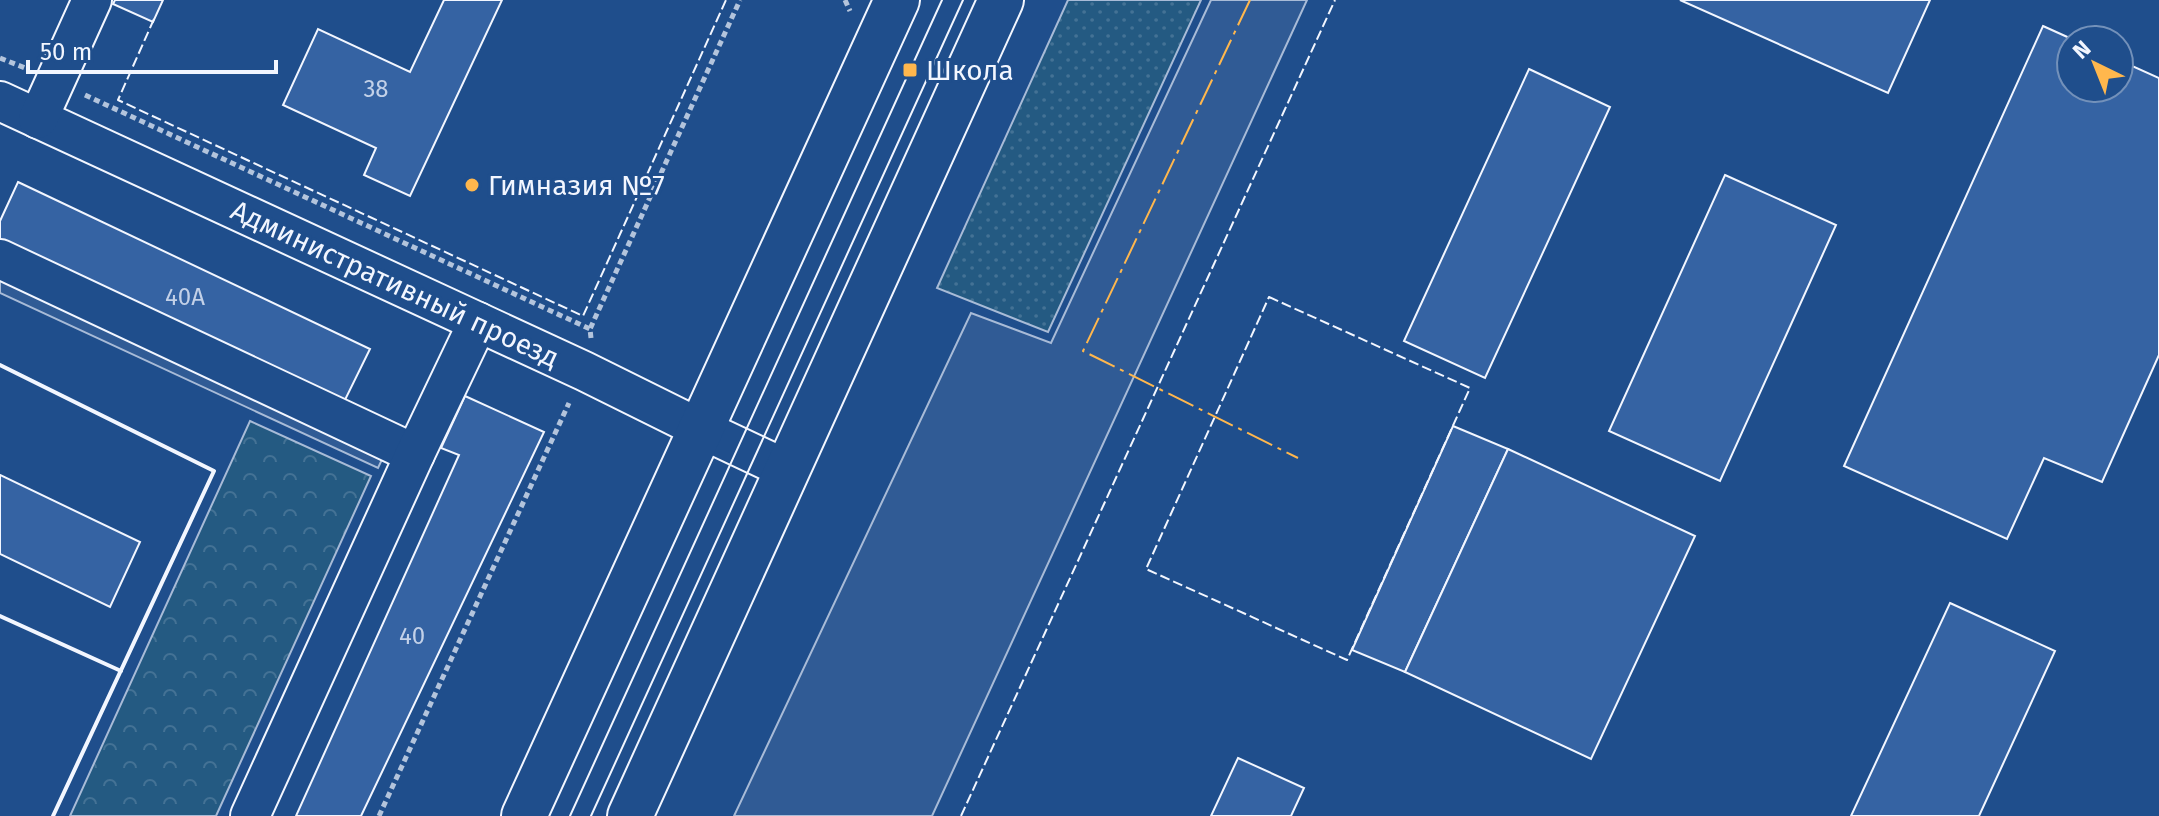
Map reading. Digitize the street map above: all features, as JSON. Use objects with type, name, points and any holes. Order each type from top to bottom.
[{"type":"highway","points":[[524,816],[897,0]]},
{"type":"highway","points":[[630,816],[1001,0]]},
{"type":"street","points":[[38,119],[92,0]]},
{"type":"street","name":"Административный проезд","points":[[0,101],[584,371],[788,470]]},
{"type":"street","points":[[0,259],[415,454]]},
{"type":"street","points":[[250,816],[478,322]]},
{"type":"path","points":[[379,816],[584,371],[592,350],[590,329],[740,0]]},
{"type":"path","points":[[0,58],[56,81],[590,329]]},
{"type":"green space","points":[[1068,0],[1201,0],[1048,332],[937,288]]},
{"type":"green space","points":[[250,421],[371,476],[216,816],[70,816]]},
{"type":"shaded area","points":[[1211,0],[1307,0],[932,816],[734,816],[971,313],[1051,343]]},
{"type":"shaded area","points":[[0,271],[386,451],[378,468],[0,293]]},
{"type":"building","points":[[115,0],[163,0],[153,22],[113,4]]},
{"type":"building","points":[[444,0],[502,0],[410,196],[364,175],[376,148],[283,105],[318,29],[410,72]]},
{"type":"building","points":[[1680,0],[1930,0],[1888,93]]},
{"type":"building","points":[[2043,26],[2055,31],[2055,104],[2135,104],[2135,67],[2159,78],[2159,355],[2102,482],[2044,458],[2007,539],[1844,466]]},
{"type":"building","points":[[1529,69],[1610,107],[1485,378],[1404,341]]},
{"type":"building","points":[[1725,175],[1836,225],[1720,481],[1609,431]]},
{"type":"building","points":[[18,182],[370,349],[342,406],[0,244],[0,221]]},
{"type":"building","points":[[465,396],[544,432],[361,816],[296,816],[459,455],[441,448]]},
{"type":"building","points":[[1453,426],[1508,449],[1405,672],[1352,650]]},
{"type":"building","points":[[1508,449],[1695,536],[1591,759],[1405,672]]},
{"type":"building","points":[[0,475],[140,542],[110,607],[0,554]]},
{"type":"building","points":[[1950,603],[2055,651],[1979,816],[1851,816]]},
{"type":"building","points":[[1238,758],[1304,788],[1291,816],[1211,816]]},
{"type":"tram line","points":[[570,816],[942,0]]},
{"type":"tram line","points":[[591,816],[963,0]]},
{"type":"fence","points":[[154,19],[118,100],[583,316],[726,0]]},
{"type":"fence","points":[[961,816],[1335,0]]},
{"type":"fence","points":[[1269,297],[1470,388],[1347,660],[1146,569],[1269,297]]},
{"type":"wall","points":[[0,365],[214,471],[53,816]]},
{"type":"wall","points":[[0,616],[121,671]]},
{"type":"power","points":[[1250,0],[1083,351],[1298,458]]},
{"type":"place","name":"Школа","points":[[910,70]]},
{"type":"place","name":"Гимназия №7","points":[[472,185]]}]
